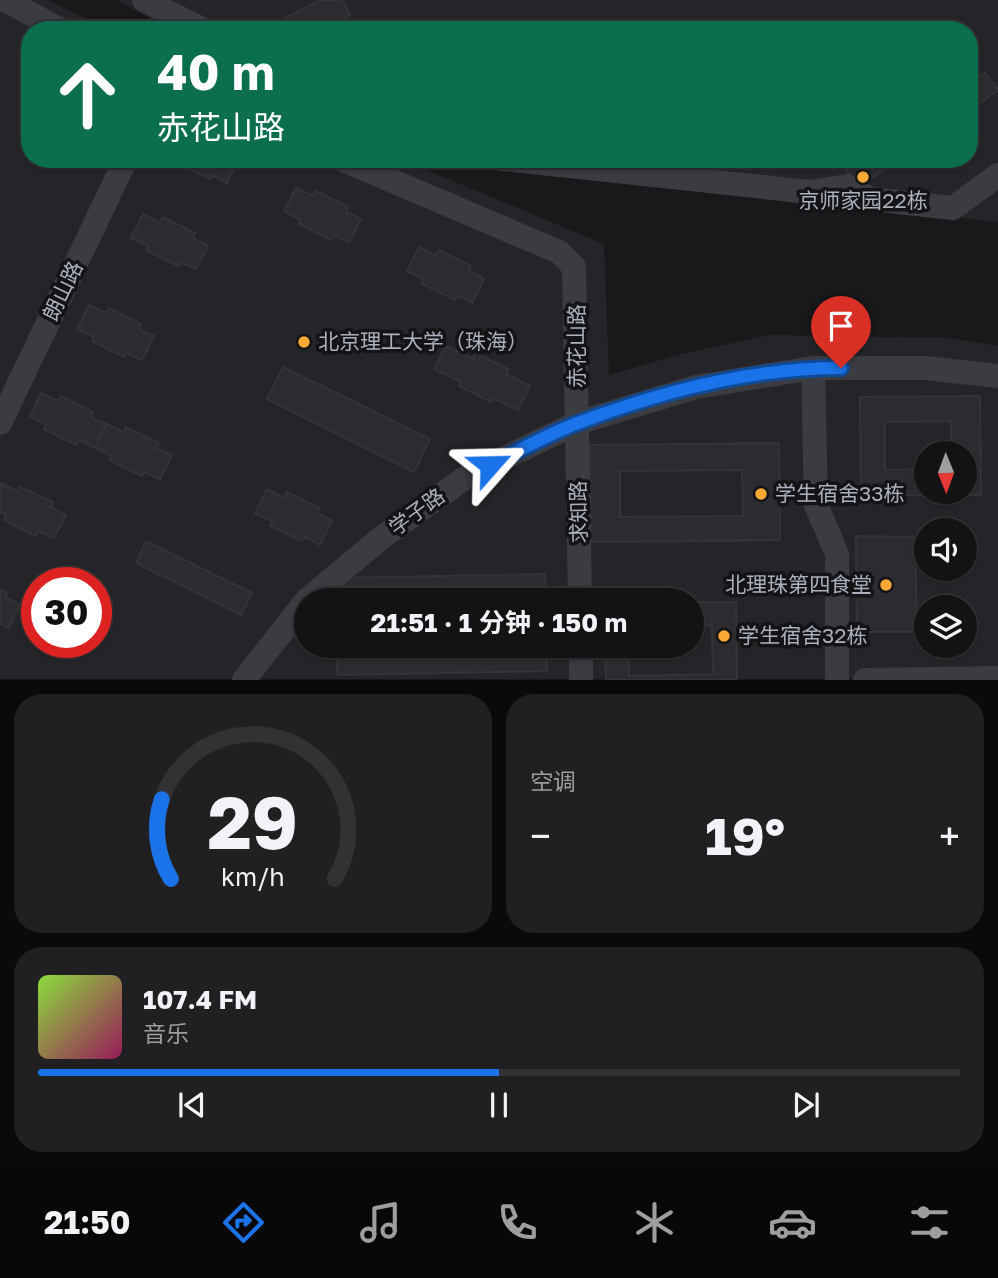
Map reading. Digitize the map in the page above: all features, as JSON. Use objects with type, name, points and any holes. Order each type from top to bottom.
[{"type":"street","points":[[5,0],[44,21]]},
{"type":"street","points":[[144,0],[186,21]]},
{"type":"street","name":"朗山路","points":[[0,423],[122,168]]},
{"type":"street","name":"赤花山路","points":[[362,168],[569,259],[576,279],[577,423],[696,387],[813,368],[925,368],[998,376]]},
{"type":"street","points":[[587,168],[810,192],[847,186],[870,199],[953,208],[998,175]]},
{"type":"street","points":[[813,368],[816,505],[837,554],[837,680]]},
{"type":"street","name":"求知路","points":[[577,423],[580,588]]},
{"type":"street","name":"学子路","points":[[322,588],[380,538],[468,475],[577,423]]},
{"type":"street","name":"学子路","points":[[244,680],[294,617]]},
{"type":"street","points":[[581,658],[581,680]]},
{"type":"street","points":[[865,680],[998,678]]},
{"type":"shaded area","name":"北京理工大学（珠海）","points":[[0,0],[49,0],[90,21],[21,21],[21,168],[422,168],[604,244],[609,375],[677,355],[770,335],[948,338],[998,346],[998,679],[0,679]]},
{"type":"shaded area","points":[[116,0],[998,0],[998,222],[471,168],[978,168],[978,21],[156,21]]},
{"type":"building","points":[[320,0],[342,0],[350,15],[339,21],[288,21],[286,18]]},
{"type":"building","points":[[985,73],[998,90],[978,104],[978,78]]},
{"type":"building","points":[[187,168],[234,168],[227,183],[212,175],[210,179]]},
{"type":"building","points":[[845,168],[886,168],[859,187]]},
{"type":"building","points":[[296,188],[313,196],[316,191],[348,207],[346,212],[361,219],[349,243],[334,235],[331,240],[299,224],[301,220],[284,211]]},
{"type":"building","points":[[143,214],[160,223],[163,217],[195,233],[193,238],[208,246],[196,269],[181,262],[178,266],[146,250],[148,246],[131,238]]},
{"type":"building","points":[[419,247],[436,256],[439,250],[471,266],[469,271],[484,279],[472,303],[457,295],[455,300],[422,284],[424,279],[407,271]]},
{"type":"building","points":[[89,305],[106,313],[109,308],[141,324],[139,329],[154,336],[142,360],[127,353],[124,357],[92,341],[94,337],[77,329]]},
{"type":"building","points":[[446,346],[473,359],[476,353],[508,369],[506,374],[530,386],[518,410],[493,398],[491,402],[459,386],[461,382],[434,369]]},
{"type":"building","points":[[283,367],[430,439],[414,472],[267,399]]},
{"type":"building","points":[[41,393],[58,401],[61,396],[93,412],[91,417],[106,424],[95,448],[79,440],[76,445],[44,429],[46,425],[30,416]]},
{"type":"building","points":[[980,396],[981,495],[977,495],[977,441],[951,441],[951,421],[885,422],[885,470],[914,469],[914,495],[861,495],[860,397]]},
{"type":"building","points":[[106,424],[124,432],[126,427],[159,443],[156,448],[172,455],[160,479],[144,472],[142,476],[109,460],[112,456],[95,448]]},
{"type":"building","name":"学生宿舍33栋","points":[[779,443],[780,540],[591,542],[590,445]],"holes":[[[742,470],[743,516],[620,517],[620,471]]]},
{"type":"building","points":[[1,483],[18,492],[20,487],[53,502],[50,507],[66,515],[54,538],[38,531],[36,536],[4,520],[6,515],[0,512]]},
{"type":"building","points":[[267,489],[284,498],[287,492],[319,508],[317,513],[332,521],[320,545],[305,537],[302,541],[270,526],[272,521],[255,513]]},
{"type":"building","name":"北理珠第四食堂","points":[[856,536],[914,537],[916,595],[914,595],[914,632],[857,632]]},
{"type":"building","points":[[146,541],[252,593],[241,615],[136,563]]},
{"type":"building","points":[[545,574],[546,588],[336,588],[336,578]]},
{"type":"building","points":[[0,589],[7,593],[5,597],[20,605],[9,628],[0,624]]},
{"type":"building","name":"学生宿舍32栋","points":[[704,602],[736,602],[737,680],[606,680],[605,658],[628,658],[629,676],[713,674],[712,625],[704,625]]},
{"type":"building","points":[[337,658],[547,658],[547,671],[337,675]]},
{"type":"place","name":"京师家园22栋","points":[[863,177]]},
{"type":"place","name":"北京理工大学（珠海）","points":[[304,342]]},
{"type":"place","name":"学生宿舍33栋","points":[[761,494]]},
{"type":"place","name":"北理珠第四食堂","points":[[886,585]]},
{"type":"place","name":"学生宿舍32栋","points":[[724,636]]},
{"type":"route","points":[[490,465],[577,423],[696,387],[813,368],[841,368]]}]
